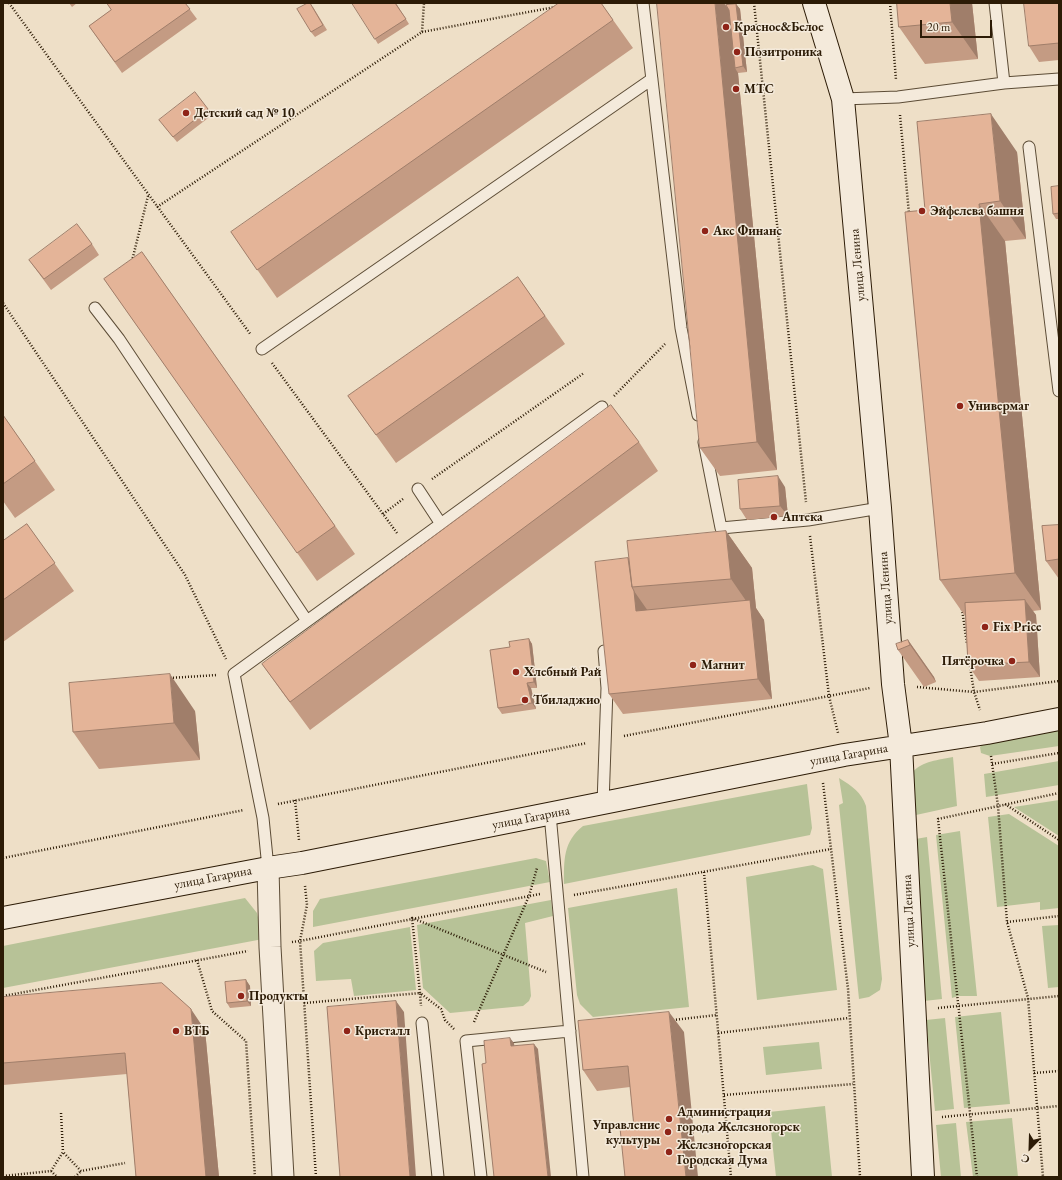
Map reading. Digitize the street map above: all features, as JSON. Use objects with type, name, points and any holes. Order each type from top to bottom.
[{"type":"main road","name":"улица Ленина","points":[[814,3],[843,99],[880,508],[893,684],[901,746],[923,1177]]},
{"type":"main road","name":"улица Гагарина","points":[[3,918],[268,868],[302,863],[844,755],[987,733],[1059,719]]},
{"type":"street","points":[[268,868],[270,947],[283,1177]]},
{"type":"lane","points":[[643,3],[681,328],[720,528],[808,520],[880,508]]},
{"type":"lane","points":[[995,3],[1004,83]]},
{"type":"lane","points":[[262,349],[652,79]]},
{"type":"lane","points":[[843,99],[898,97],[1004,83],[1059,79]]},
{"type":"lane","points":[[1029,147],[1059,391]]},
{"type":"lane","points":[[95,308],[119,339],[307,621]]},
{"type":"lane","points":[[268,868],[260,807],[234,674],[602,407]]},
{"type":"lane","points":[[418,489],[441,524]]},
{"type":"lane","points":[[603,804],[608,688],[604,643]]},
{"type":"lane","points":[[550,814],[583,1177]]},
{"type":"lane","points":[[422,1023],[438,1177]]},
{"type":"lane","points":[[481,1177],[466,1041],[570,1031]]},
{"type":"path","points":[[8,3],[148,196],[408,548]]},
{"type":"path","points":[[422,32],[424,3]]},
{"type":"path","points":[[754,3],[808,520],[829,696],[844,755],[823,779],[848,989],[860,1177]]},
{"type":"path","points":[[890,3],[909,219]]},
{"type":"path","points":[[157,207],[422,32],[562,6]]},
{"type":"path","points":[[131,265],[148,196]]},
{"type":"path","points":[[3,303],[184,575],[234,674],[164,678]]},
{"type":"path","points":[[602,407],[681,328]]},
{"type":"path","points":[[383,514],[584,373]]},
{"type":"path","points":[[962,605],[967,645]]},
{"type":"path","points":[[970,661],[974,692],[987,733],[998,806],[1006,922],[1028,998],[1043,1177]]},
{"type":"path","points":[[620,737],[893,684],[974,692],[1059,681]]},
{"type":"path","points":[[3,858],[589,743]]},
{"type":"path","points":[[992,764],[1059,753]]},
{"type":"path","points":[[976,1177],[938,819],[1059,793]]},
{"type":"path","points":[[295,800],[308,905],[300,941],[316,1177]]},
{"type":"path","points":[[1005,804],[1059,840]]},
{"type":"path","points":[[304,1003],[420,993],[441,1010],[445,1020],[466,1041],[528,896],[535,872],[552,838]]},
{"type":"path","points":[[3,996],[270,947],[528,896],[557,891],[573,895],[831,849]]},
{"type":"path","points":[[704,872],[731,1177]]},
{"type":"path","points":[[1006,922],[1059,916]]},
{"type":"path","points":[[412,918],[565,980]]},
{"type":"path","points":[[412,918],[422,1023],[445,1020]]},
{"type":"path","points":[[197,960],[212,1011],[246,1041],[255,1177]]},
{"type":"path","points":[[914,1010],[1059,996]]},
{"type":"path","points":[[670,1020],[716,1015]]},
{"type":"path","points":[[718,1032],[849,1018]]},
{"type":"path","points":[[1034,1073],[1059,1071]]},
{"type":"path","points":[[724,1095],[853,1084]]},
{"type":"path","points":[[920,1119],[1059,1106]]},
{"type":"path","points":[[51,1171],[63,1152],[61,1113]]},
{"type":"path","points":[[63,1152],[82,1171]]},
{"type":"path","points":[[75,1177],[82,1171],[125,1163]]},
{"type":"path","points":[[3,1176],[51,1171]]},
{"type":"path","points":[[51,1171],[57,1177]]},
{"type":"green space","points":[[1059,729],[1059,746],[990,756],[981,753],[980,747],[984,742]]},
{"type":"green space","points":[[953,757],[957,806],[916,815],[913,772],[921,765],[926,763]]},
{"type":"green space","points":[[1059,761],[1059,785],[986,797],[984,774]]},
{"type":"green space","points":[[839,778],[856,790],[862,797],[866,806],[882,979],[880,990],[869,997],[859,999],[839,805],[843,803]]},
{"type":"green space","points":[[807,784],[812,828],[810,835],[564,884],[564,867],[568,845],[576,832],[583,826]]},
{"type":"green space","points":[[1059,800],[1059,836],[1014,807]]},
{"type":"green space","points":[[1009,814],[1059,846],[1059,908],[1040,910],[1040,902],[997,907],[988,817]]},
{"type":"green space","points":[[960,831],[977,996],[958,996],[952,998],[936,835]]},
{"type":"green space","points":[[927,837],[942,999],[924,1001],[910,840]]},
{"type":"green space","points":[[536,858],[546,861],[550,882],[313,927],[313,911],[320,899]]},
{"type":"green space","points":[[813,865],[823,869],[837,990],[757,1000],[746,877]]},
{"type":"green space","points":[[677,888],[689,1007],[593,1017],[580,1004],[577,995],[568,908]]},
{"type":"green space","points":[[245,898],[257,913],[263,939],[3,988],[3,946]]},
{"type":"green space","points":[[551,900],[553,916],[525,923],[531,996],[529,1001],[523,1006],[450,1013],[423,988],[417,925]]},
{"type":"green space","points":[[1059,925],[1059,987],[1048,988],[1042,926]]},
{"type":"green space","points":[[410,927],[416,990],[354,996],[351,979],[316,981],[314,951],[323,943]]},
{"type":"green space","points":[[1001,1012],[1010,1104],[964,1108],[955,1017]]},
{"type":"green space","points":[[945,1018],[954,1109],[935,1111],[926,1020]]},
{"type":"green space","points":[[819,1042],[822,1069],[766,1075],[763,1047]]},
{"type":"green space","points":[[825,1106],[832,1177],[776,1177],[769,1112]]},
{"type":"green space","points":[[1012,1118],[1018,1177],[973,1177],[966,1122]]},
{"type":"green space","points":[[956,1123],[961,1177],[941,1177],[936,1125]]},
{"type":"building","points":[[107,3],[185,3],[190,9],[115,62],[89,26],[111,10]]},
{"type":"building","points":[[310,3],[323,25],[311,32],[297,9]]},
{"type":"building","points":[[352,3],[395,3],[406,19],[375,39]]},
{"type":"building","points":[[559,3],[601,3],[613,20],[257,270],[231,232]]},
{"type":"building","points":[[657,3],[715,3],[757,442],[700,448]]},
{"type":"building","points":[[897,3],[950,3],[952,22],[899,27]]},
{"type":"building","points":[[1024,3],[1059,3],[1059,43],[1029,46]]},
{"type":"building","points":[[736,4],[743,66],[735,68],[729,10],[726,5]]},
{"type":"building","points":[[195,92],[208,109],[173,137],[159,120]]},
{"type":"building","points":[[991,114],[1000,201],[979,204],[1015,573],[940,580],[905,212],[925,210],[917,122]]},
{"type":"building","points":[[1059,186],[1059,213],[1053,214],[1051,187]]},
{"type":"building","points":[[77,224],[92,244],[44,279],[29,260]]},
{"type":"building","points":[[142,252],[335,526],[297,553],[104,279]]},
{"type":"building","points":[[518,277],[545,316],[376,435],[348,396]]},
{"type":"building","points":[[611,405],[639,442],[290,702],[262,664]]},
{"type":"building","points":[[3,415],[35,461],[3,484]]},
{"type":"building","points":[[778,476],[780,506],[740,509],[738,480]]},
{"type":"building","points":[[27,524],[55,563],[3,600],[3,541]]},
{"type":"building","points":[[1059,525],[1059,559],[1046,561],[1042,526]]},
{"type":"building","points":[[726,531],[731,579],[632,587],[627,541]]},
{"type":"building","name":"Магнит","points":[[628,558],[636,611],[750,600],[758,679],[609,694],[595,562]]},
{"type":"building","points":[[1025,600],[1029,662],[968,665],[965,603]]},
{"type":"building","name":"Хлебный Рай","points":[[529,639],[534,682],[527,683],[532,703],[498,708],[490,650],[510,647],[509,642]]},
{"type":"building","points":[[908,640],[910,645],[898,650],[896,644]]},
{"type":"building","points":[[170,674],[174,723],[73,732],[69,683]]},
{"type":"building","points":[[246,980],[247,1001],[227,1003],[225,982]]},
{"type":"building","points":[[162,983],[191,1009],[206,1177],[136,1177],[125,1053],[3,1063],[3,997]]},
{"type":"building","points":[[396,1001],[410,1177],[340,1177],[327,1007]]},
{"type":"building","name":"Администрация города Железногорск","points":[[669,1012],[686,1177],[625,1177],[620,1128],[634,1127],[628,1066],[583,1070],[578,1021]]},
{"type":"building","points":[[510,1038],[511,1046],[534,1044],[548,1177],[494,1177],[482,1064],[486,1063],[484,1041]]},
{"type":"place","name":"Красное&Белое","points":[[726,27]]},
{"type":"place","name":"Позитроника","points":[[737,52]]},
{"type":"place","name":"МТС","points":[[736,89]]},
{"type":"place","name":"Детский сад № 10","points":[[186,113]]},
{"type":"place","name":"Эйфелева башня","points":[[922,211]]},
{"type":"place","name":"Акс Финанс","points":[[705,231]]},
{"type":"place","name":"Универмаг","points":[[960,406]]},
{"type":"place","name":"Аптека","points":[[774,517]]},
{"type":"place","name":"Fix Price","points":[[985,627]]},
{"type":"place","name":"Пятёрочка","points":[[1012,661]]},
{"type":"place","name":"Магнит","points":[[693,665]]},
{"type":"place","name":"Хлебный Рай","points":[[516,672]]},
{"type":"place","name":"Тбиладжио","points":[[525,700]]},
{"type":"place","name":"Продукты","points":[[241,996]]},
{"type":"place","name":"ВТБ","points":[[176,1031]]},
{"type":"place","name":"Кристалл","points":[[347,1031]]},
{"type":"place","name":"Администрация города Железногорск","points":[[669,1119]]},
{"type":"place","name":"Управление культуры","points":[[668,1132]]},
{"type":"place","name":"Железногорская Городская Дума","points":[[669,1152]]}]
